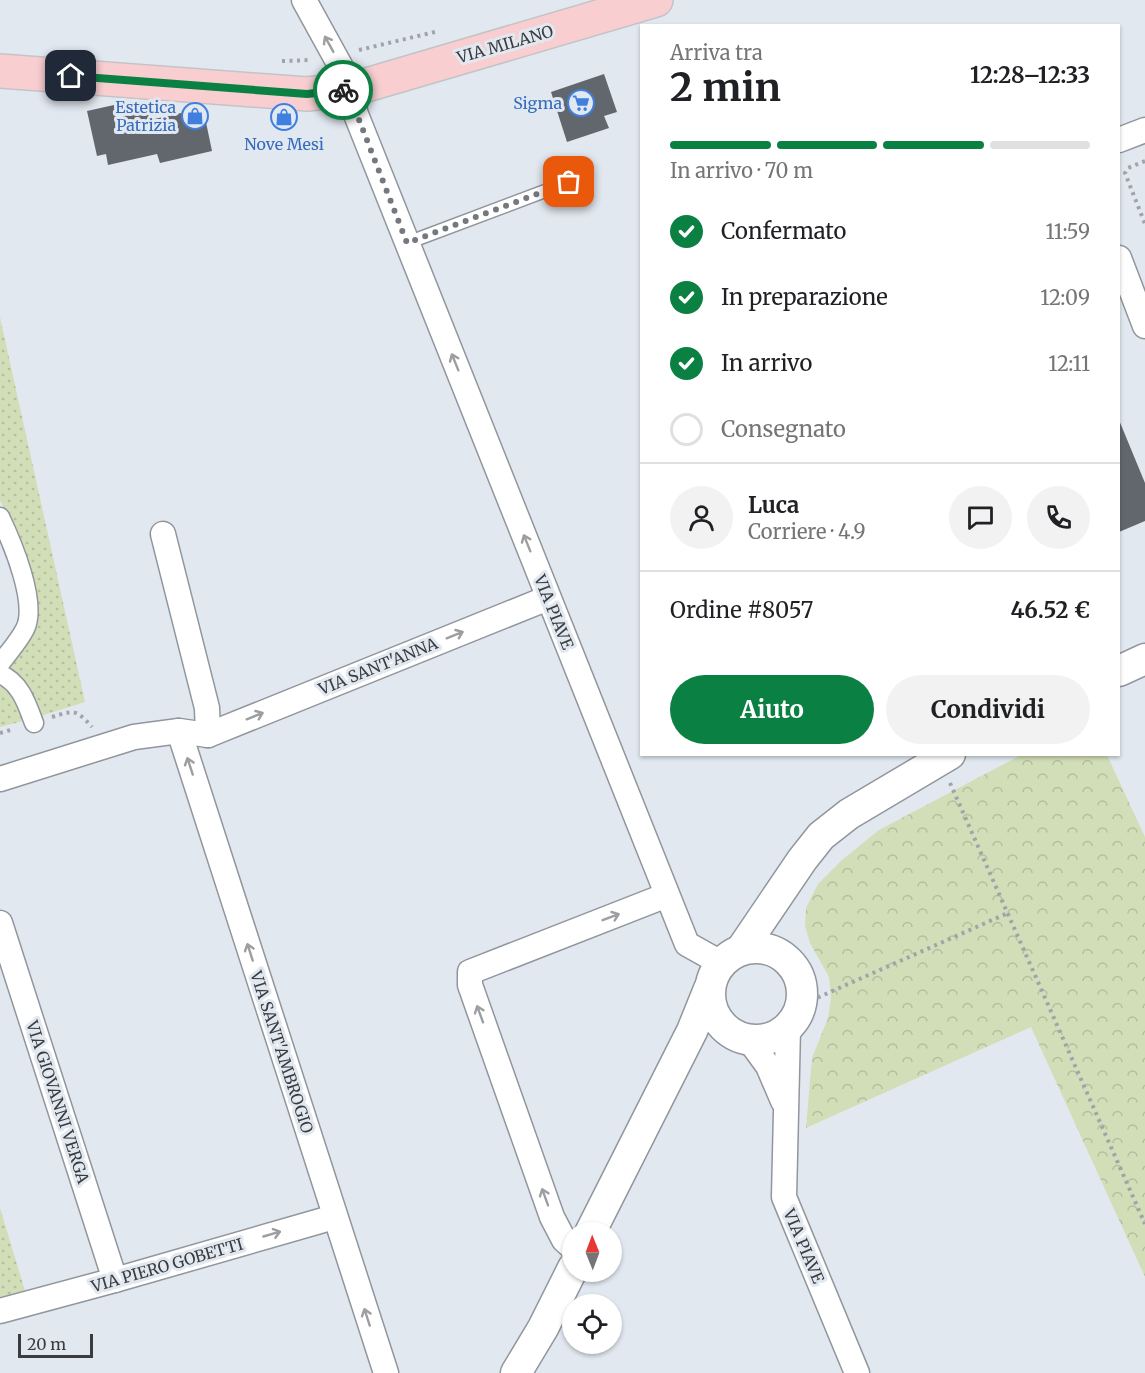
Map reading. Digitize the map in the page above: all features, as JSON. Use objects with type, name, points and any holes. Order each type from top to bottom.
[{"type":"main road","name":"VIA MILANO","points":[[0,71],[307,94],[353,88],[636,3]]},
{"type":"street","name":"VIA PIAVE","points":[[304,0],[353,88],[356,112],[407,243],[687,944],[724,967]]},
{"type":"street","points":[[1120,140],[1145,130]]},
{"type":"street","points":[[1120,264],[1145,326]]},
{"type":"street","points":[[0,517],[27,594],[29,616],[25,630],[0,663]]},
{"type":"street","points":[[163,534],[207,708],[208,735]]},
{"type":"street","name":"VIA SANT'ANNA","points":[[0,779],[134,737],[179,731],[208,735],[548,598]]},
{"type":"street","points":[[1120,670],[1145,658]]},
{"type":"street","points":[[0,674],[21,691],[34,723]]},
{"type":"street","name":"VIA SANT'AMBROGIO","points":[[179,731],[386,1373]]},
{"type":"street","points":[[596,1222],[724,967],[782,891],[802,860],[821,836],[849,814],[945,757]]},
{"type":"street","points":[[782,891],[783,955]]},
{"type":"street","points":[[562,1236],[552,1216],[470,985],[470,972],[667,895]]},
{"type":"street","name":"VIA GIOVANNI VERGA","points":[[0,923],[115,1280]]},
{"type":"street","points":[[672,1071],[697,1051],[742,1038],[766,1040],[799,1026],[798,1015],[802,1004],[802,987],[799,975],[783,955],[764,948],[724,967],[710,1005],[718,1022],[742,1038]]},
{"type":"street","name":"VIA PIAVE","points":[[799,1026],[786,1112],[784,1197],[857,1373]]},
{"type":"street","name":"VIA PIAVE","points":[[742,1038],[768,1066],[779,1087],[786,1112]]},
{"type":"street","name":"VIA PIERO GOBETTI","points":[[0,1311],[334,1217]]},
{"type":"street","points":[[516,1373],[543,1328],[566,1282]]},
{"type":"lane","points":[[407,243],[569,182]]},
{"type":"path","points":[[278,61],[335,56],[445,30]]},
{"type":"path","points":[[1145,161],[1128,168],[1125,173],[1145,224]]},
{"type":"path","points":[[0,733],[71,711],[79,712],[92,727],[99,728]]},
{"type":"path","points":[[945,757],[1008,913],[1145,1224]]},
{"type":"path","points":[[799,1026],[810,1001],[1008,913]]},
{"type":"green space","points":[[0,317],[85,702],[41,716],[34,700],[13,673],[11,666],[12,658],[27,639],[10,517],[0,501]]},
{"type":"green space","points":[[0,683],[13,695],[27,720],[0,727]]},
{"type":"green space","points":[[1019,756],[1107,756],[1145,837],[1145,1277],[1031,1027],[806,1128],[812,1058],[828,1018],[831,998],[829,977],[810,943],[805,926],[806,908],[818,884],[842,860],[879,830]]},
{"type":"green space","points":[[0,1208],[26,1294],[0,1301]]},
{"type":"building","points":[[604,74],[617,112],[604,116],[609,128],[567,142],[551,92]]},
{"type":"building","points":[[114,105],[115,112],[146,105],[150,120],[203,108],[212,151],[160,163],[157,154],[108,165],[106,154],[97,156],[87,111]]},
{"type":"building","points":[[1120,422],[1145,483],[1145,521],[1120,532]]},
{"type":"way so far","points":[[343,90],[353,88],[356,112],[407,243],[569,182]]},
{"type":"place","name":"Sigma","points":[[581,103]]},
{"type":"place","name":"Estetica Patrizia","points":[[195,116]]},
{"type":"place","name":"Nove Mesi","points":[[284,117]]},
{"type":"route","points":[[71,76],[307,94],[343,90]]}]
